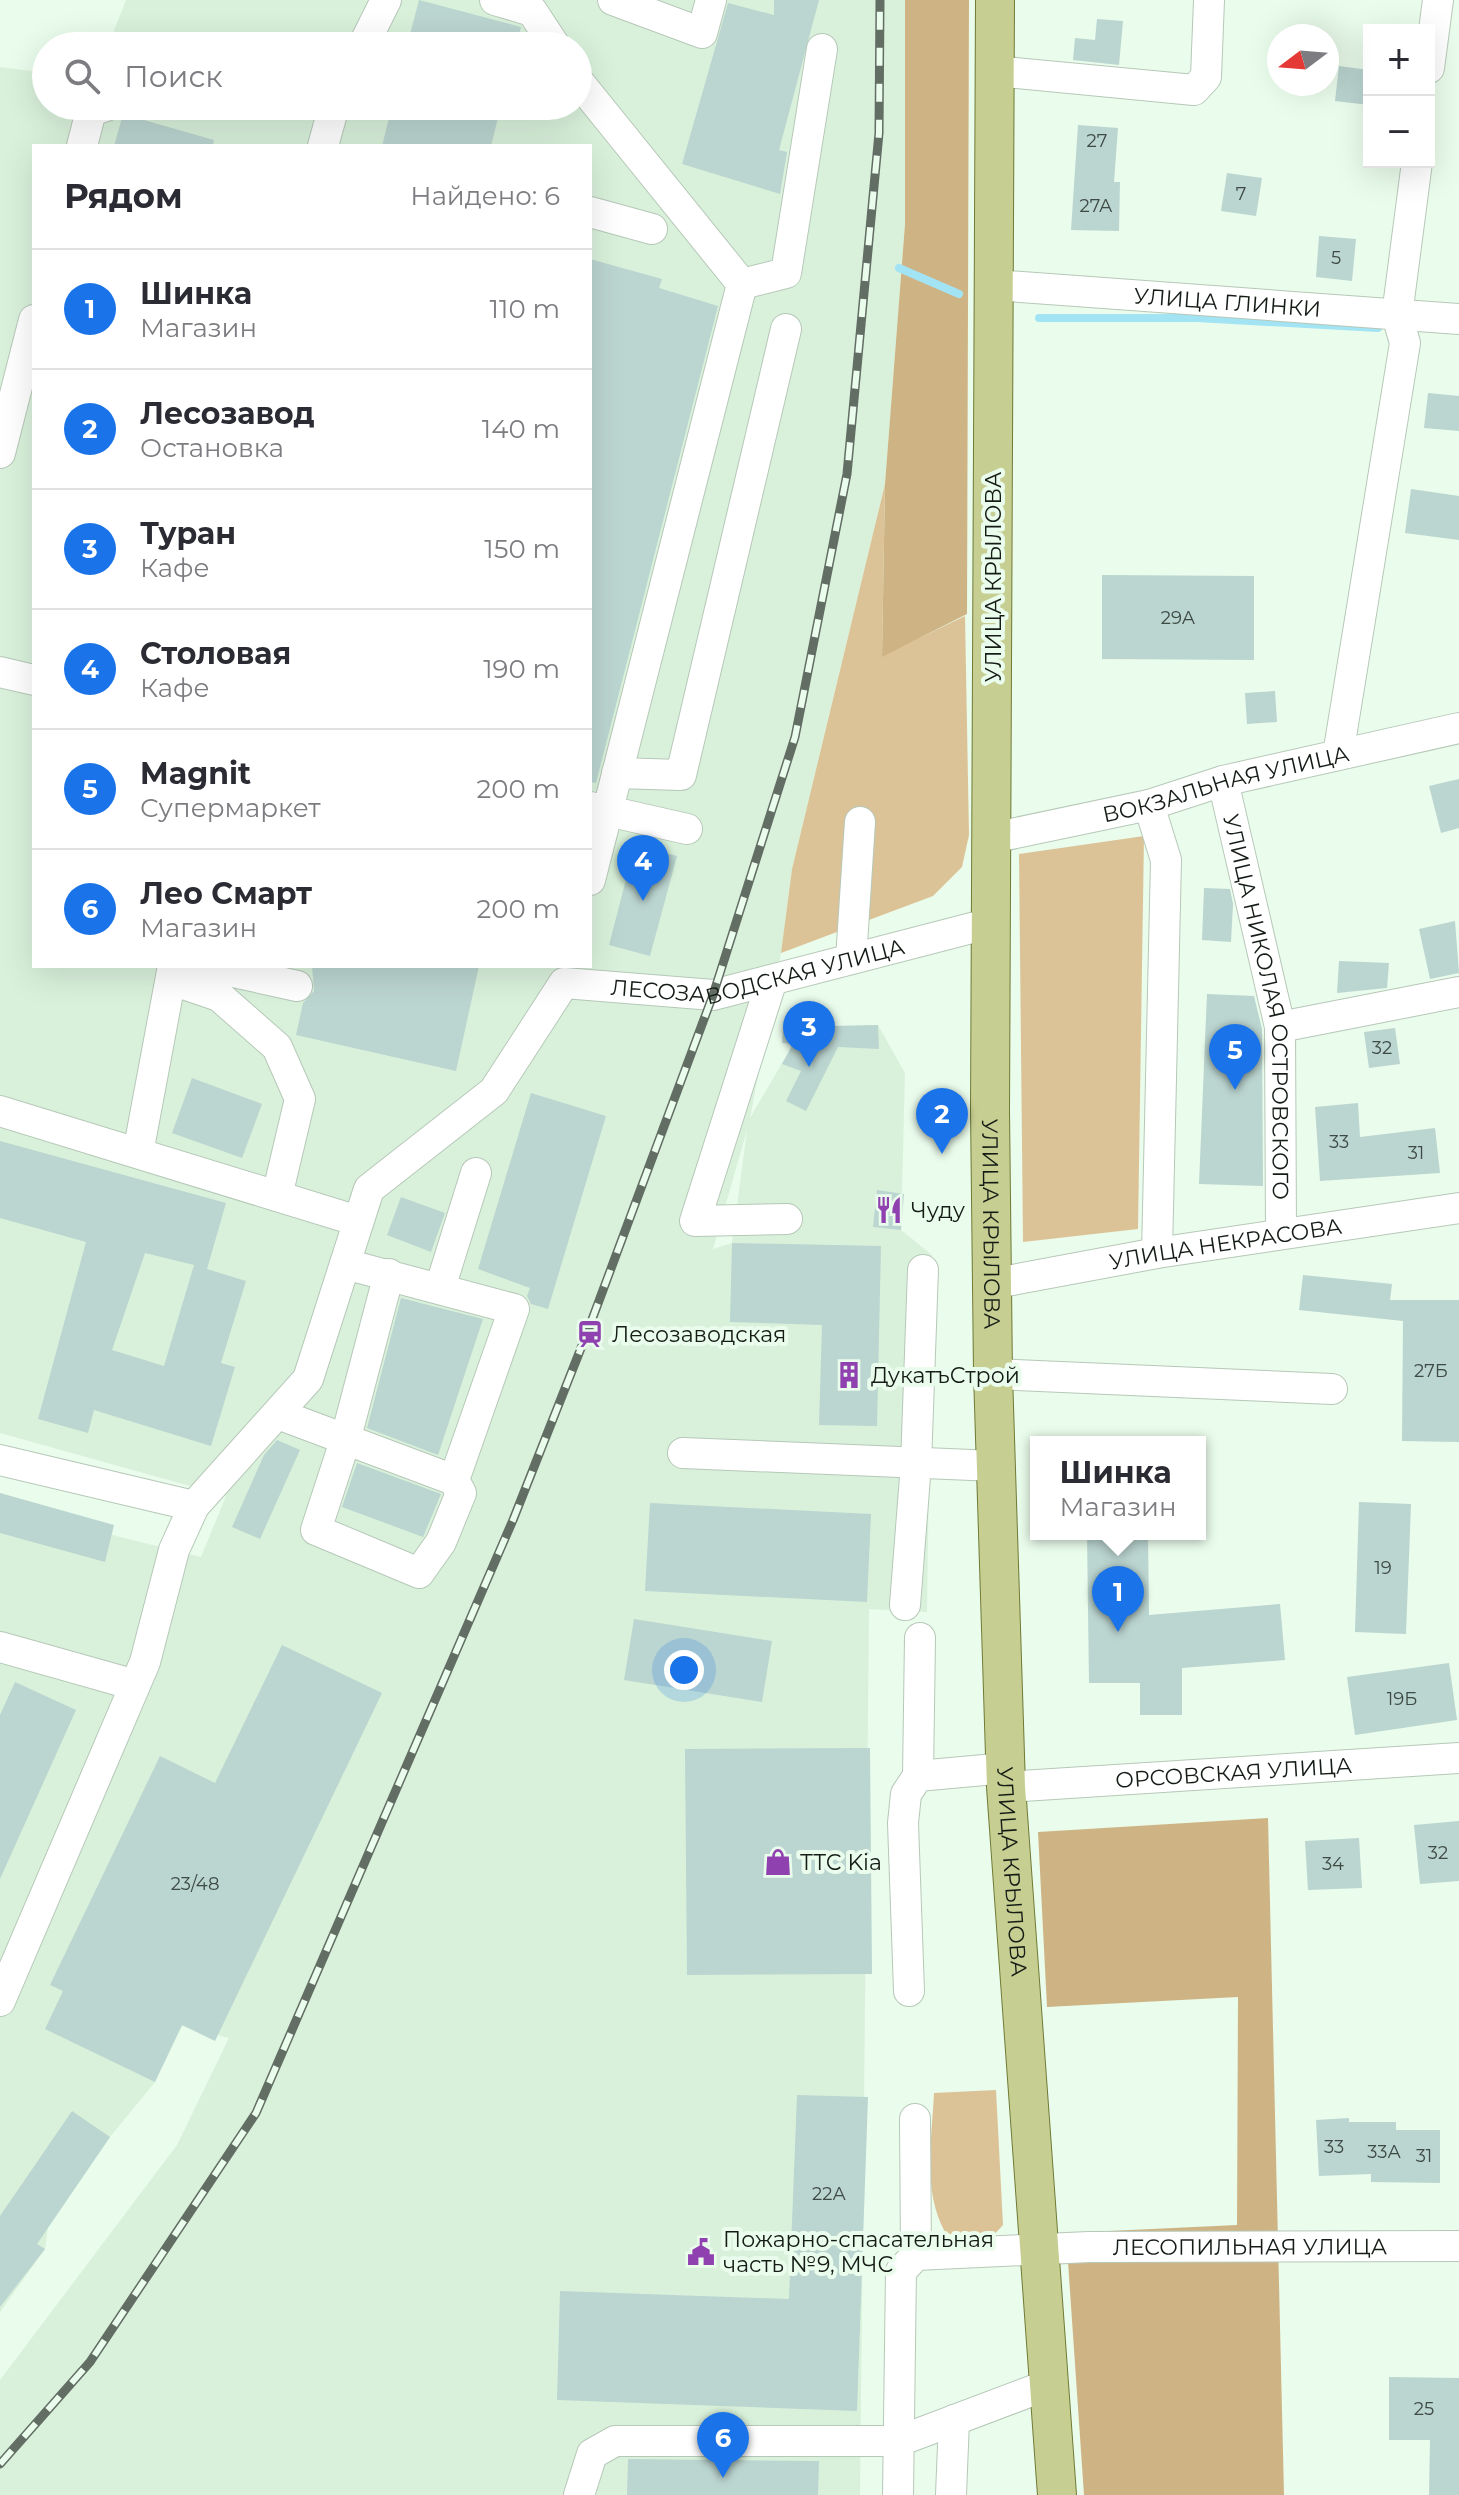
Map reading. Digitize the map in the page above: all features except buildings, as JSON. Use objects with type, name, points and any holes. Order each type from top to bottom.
[{"type":"main road","name":"УЛИЦА КРЫЛОВА","points":[[995,0],[991,923],[993,1374],[1006,1777],[1057,2495]]},
{"type":"street","points":[[370,32],[386,0]]},
{"type":"street","points":[[495,0],[535,6],[548,32]]},
{"type":"street","points":[[613,0],[702,33],[711,0]]},
{"type":"street","points":[[995,71],[1194,90],[1206,77],[1209,0]]},
{"type":"street","points":[[1436,11],[1459,2]]},
{"type":"street","points":[[742,284],[786,273],[822,49]]},
{"type":"street","points":[[592,98],[742,284]]},
{"type":"street","points":[[83,144],[89,120]]},
{"type":"street","points":[[324,144],[330,120]]},
{"type":"street","points":[[1338,755],[1405,343],[1397,315],[1416,168]]},
{"type":"street","points":[[592,213],[652,229]]},
{"type":"street","points":[[592,864],[599,809],[617,773],[742,284]]},
{"type":"street","name":"УЛИЦА ГЛИНКИ","points":[[994,285],[1459,319]]},
{"type":"street","points":[[0,453],[32,328]]},
{"type":"street","points":[[617,773],[681,775],[786,329]]},
{"type":"street","points":[[0,672],[32,680]]},
{"type":"street","name":"ВОКЗАЛЬНАЯ УЛИЦА","points":[[992,838],[1149,805],[1223,781],[1459,728]]},
{"type":"street","name":"УЛИЦА НИКОЛАЯ ОСТРОВСКОГО","points":[[1223,781],[1280,1027],[1281,1234]]},
{"type":"street","points":[[1149,805],[1166,860],[1157,1253]]},
{"type":"street","points":[[599,809],[687,829]]},
{"type":"street","points":[[851,959],[860,822]]},
{"type":"street","name":"ЛЕСОЗАВОДСКАЯ УЛИЦА","points":[[2,1989],[145,1662],[174,1550],[194,1506],[308,1379],[369,1189],[494,1091],[566,974],[713,995],[991,923]]},
{"type":"street","points":[[215,968],[297,986]]},
{"type":"street","points":[[138,1153],[176,971],[219,996],[277,1047],[300,1099],[277,1196]]},
{"type":"street","points":[[772,980],[695,1221],[787,1219]]},
{"type":"street","points":[[1280,1027],[1459,992]]},
{"type":"street","points":[[0,1111],[358,1221]]},
{"type":"street","points":[[440,1288],[476,1173]]},
{"type":"street","name":"УЛИЦА НЕКРАСОВА","points":[[991,1284],[1157,1253],[1459,1208]]},
{"type":"street","points":[[345,1264],[514,1309],[454,1480]]},
{"type":"street","points":[[905,1605],[916,1464],[923,1270]]},
{"type":"street","points":[[278,1414],[345,1441],[454,1480],[461,1493],[441,1542],[419,1573],[316,1530],[345,1441],[389,1274]]},
{"type":"street","points":[[993,1374],[1332,1389]]},
{"type":"street","points":[[683,1453],[996,1466]]},
{"type":"street","points":[[0,1460],[194,1506]]},
{"type":"street","points":[[909,1991],[903,1823],[906,1794],[918,1776],[920,1638]]},
{"type":"street","points":[[0,1647],[135,1685]]},
{"type":"street","name":"ОРСОВСКАЯ УЛИЦА","points":[[918,1776],[1006,1777],[1459,1758]]},
{"type":"street","points":[[898,2495],[901,2271],[916,2255],[915,2119]]},
{"type":"street","name":"ЛЕСОПИЛЬНАЯ УЛИЦА","points":[[916,2255],[1041,2249],[1459,2246]]},
{"type":"street","points":[[579,2495],[592,2454],[615,2441],[899,2441],[1050,2384]]},
{"type":"street","points":[[951,2495],[954,2420]]},
{"type":"shaded area","points":[[126,0],[905,0],[905,224],[885,484],[792,869],[781,953],[750,1118],[803,1027],[878,1025],[905,1073],[901,1230],[932,1255],[927,1612],[869,1609],[860,2495],[0,2495],[0,2380],[177,2145],[229,2038],[182,2026],[155,2082],[110,2137],[48,2227],[45,2249],[0,2312],[0,1507],[201,1557],[226,1496],[0,1433],[0,67],[32,71],[32,120],[592,120],[592,32],[113,32]],"holes":[[[747,1130],[732,1243],[713,1249]]]},
{"type":"shaded area","points":[[905,0],[969,0],[967,614],[882,657],[885,484],[905,224]]},
{"type":"shaded area","points":[[885,484],[882,656],[965,616],[969,835],[962,867],[933,896],[781,953],[792,869]]},
{"type":"shaded area","points":[[1144,836],[1138,1229],[1023,1242],[1019,854]]},
{"type":"shaded area","points":[[1268,1818],[1284,2495],[1084,2495],[1066,2233],[1237,2225],[1238,1997],[1047,2007],[1038,1832]]},
{"type":"shaded area","points":[[996,2090],[1003,2225],[991,2238],[964,2239],[945,2232],[933,2199],[930,2164],[934,2093]]},
{"type":"waterway","points":[[899,268],[959,294]]},
{"type":"waterway","points":[[1039,318],[1197,318],[1378,328]]},
{"type":"railway","points":[[0,2464],[90,2362],[256,2113],[513,1520],[587,1333],[713,995],[795,737],[847,474],[879,133],[880,0]]},
{"type":"place","name":"Столовая","points":[[643,901]]},
{"type":"place","name":"Туран","points":[[809,1067]]},
{"type":"place","name":"Magnit","points":[[1235,1090]]},
{"type":"place","name":"Лесозавод","points":[[942,1154]]},
{"type":"place","name":"Чуду","points":[[889,1210]]},
{"type":"place","name":"Лесозаводская","points":[[590,1334]]},
{"type":"place","name":"ДукатъСтрой","points":[[849,1375]]},
{"type":"place","name":"Шинка","points":[[1118,1632]]},
{"type":"place","name":"ТТС Kia","points":[[778,1862]]},
{"type":"place","name":"Пожарно-спасательная часть №9, МЧС","points":[[701,2252]]},
{"type":"place","name":"Лео Смарт","points":[[723,2478]]}]
